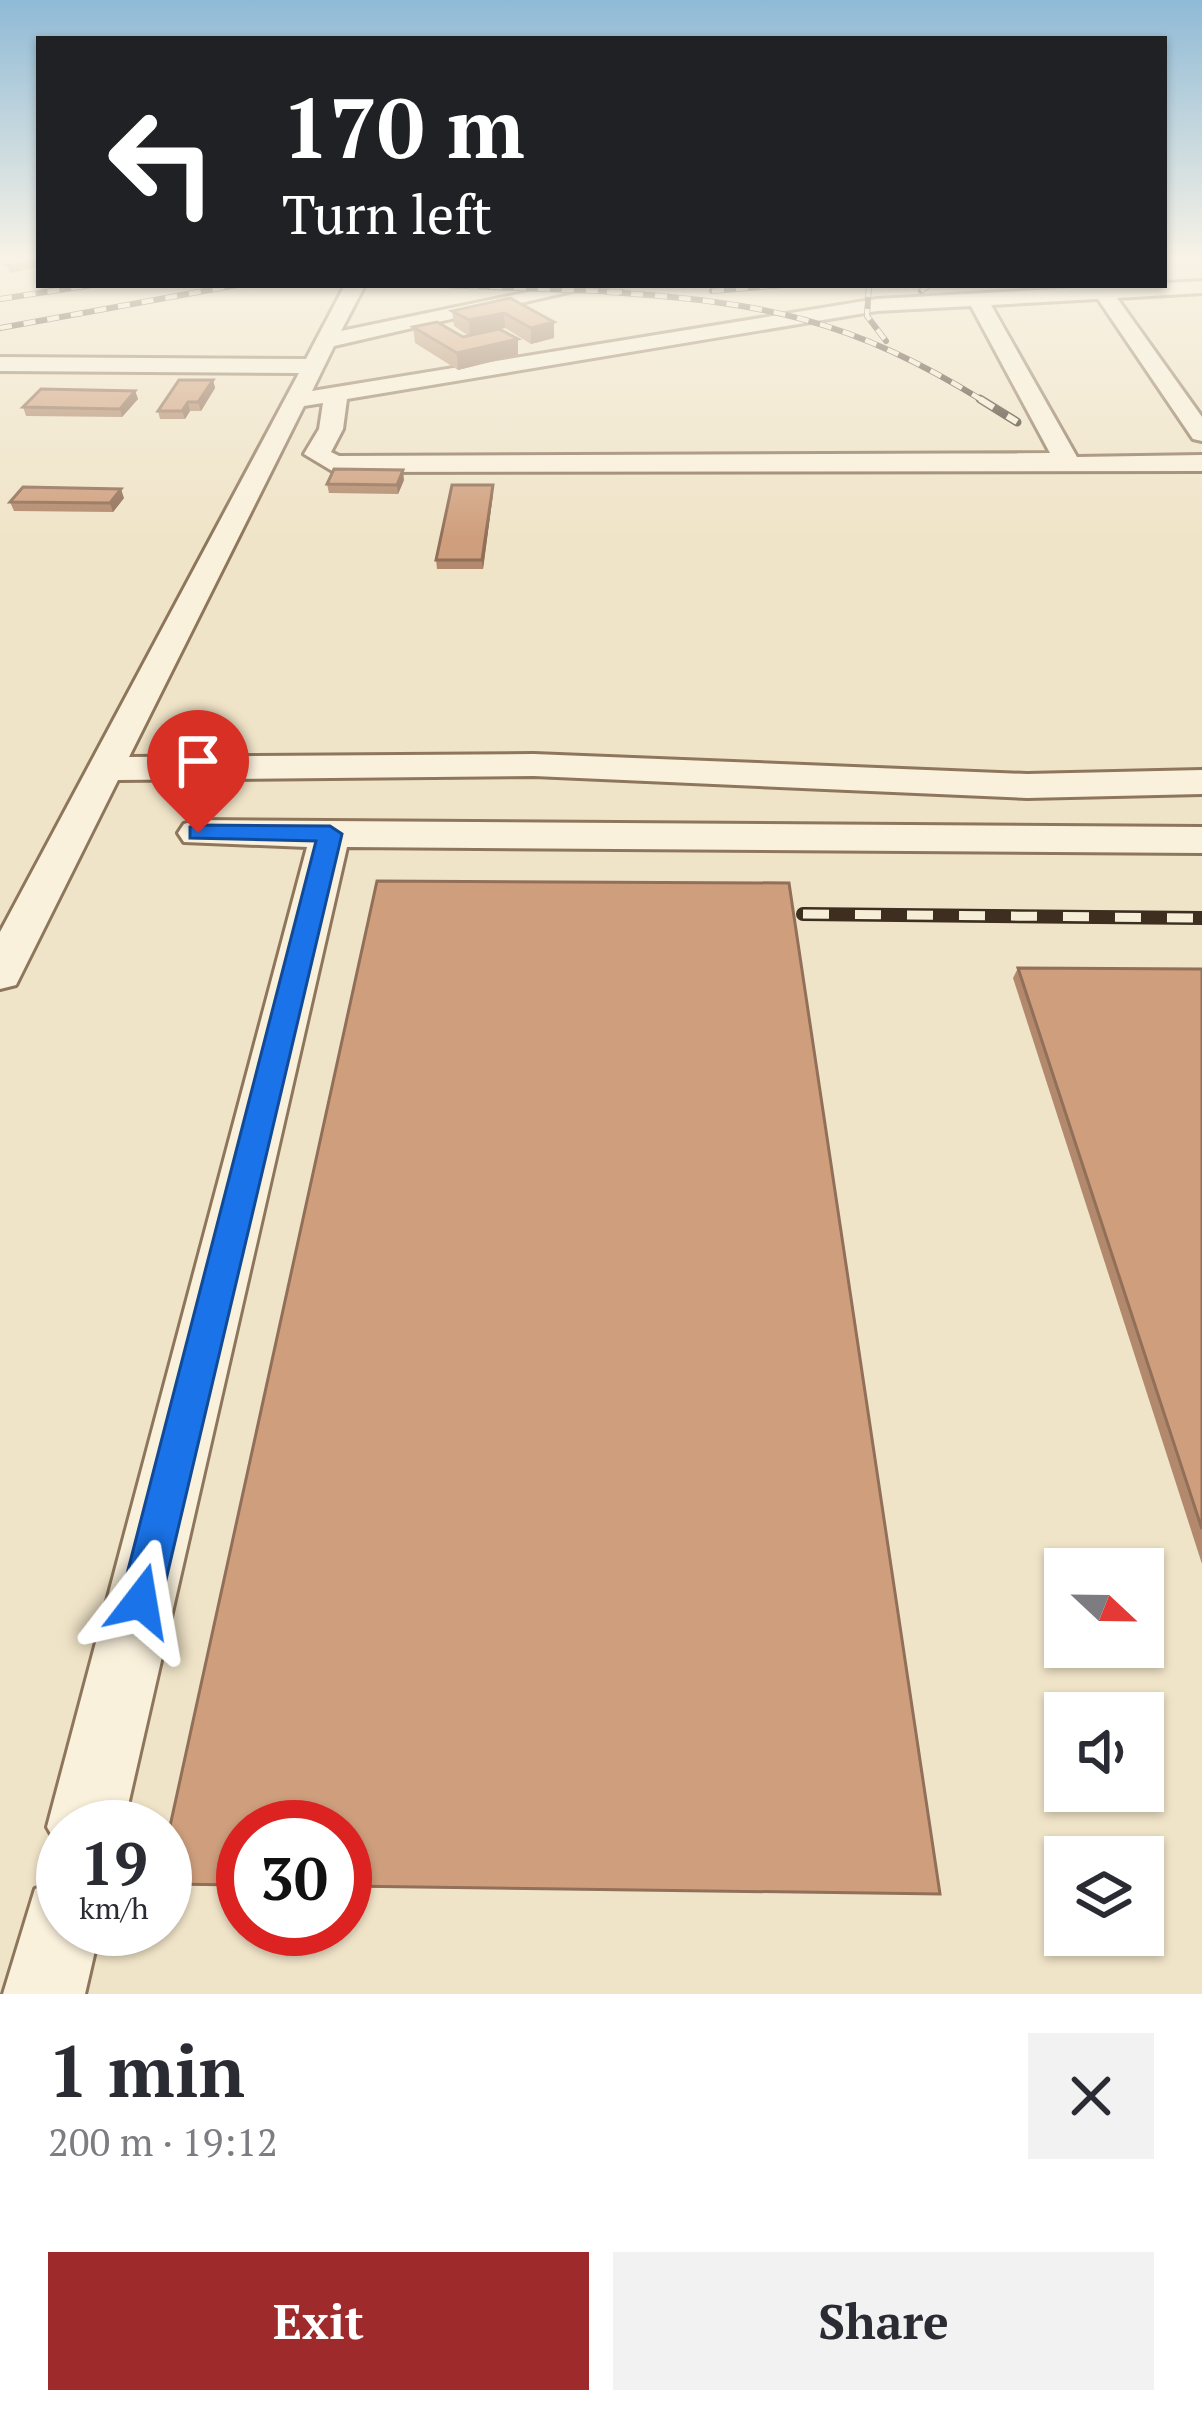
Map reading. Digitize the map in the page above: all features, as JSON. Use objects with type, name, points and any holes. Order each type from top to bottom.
[{"type":"street","points":[[0,364],[325,352]]},
{"type":"street","points":[[295,401],[591,352]]},
{"type":"street","points":[[1007,352],[1067,461]]},
{"type":"street","points":[[1145,352],[1202,434]]},
{"type":"street","points":[[0,973],[319,354]]},
{"type":"street","points":[[336,395],[331,429],[317,454],[334,464],[1202,464]]},
{"type":"street","points":[[105,769],[534,765],[1028,786],[1202,782]]},
{"type":"street","points":[[198,833],[1202,840]]},
{"type":"street","points":[[92,1800],[330,834]]},
{"type":"street","points":[[44,1994],[53,1956]]},
{"type":"building","points":[[179,380],[213,380],[198,402],[188,402],[182,411],[158,411]]},
{"type":"building","points":[[41,389],[135,391],[120,409],[23,407]]},
{"type":"building","points":[[334,469],[403,470],[397,485],[327,484]]},
{"type":"building","points":[[452,485],[493,485],[482,560],[436,560]]},
{"type":"building","points":[[23,487],[121,489],[110,503],[10,502]]},
{"type":"building","points":[[377,881],[789,883],[940,1894],[372,1886],[372,1800],[216,1800],[216,1885],[192,1884],[192,1800],[176,1800]]},
{"type":"building","points":[[1018,968],[1202,969],[1202,1529]]},
{"type":"railway","points":[[893,352],[982,400]]},
{"type":"railway","points":[[982,400],[1017,422]]},
{"type":"railway","points":[[803,914],[1202,918]]},
{"type":"route","points":[[141,1601],[330,834],[198,833]]}]
